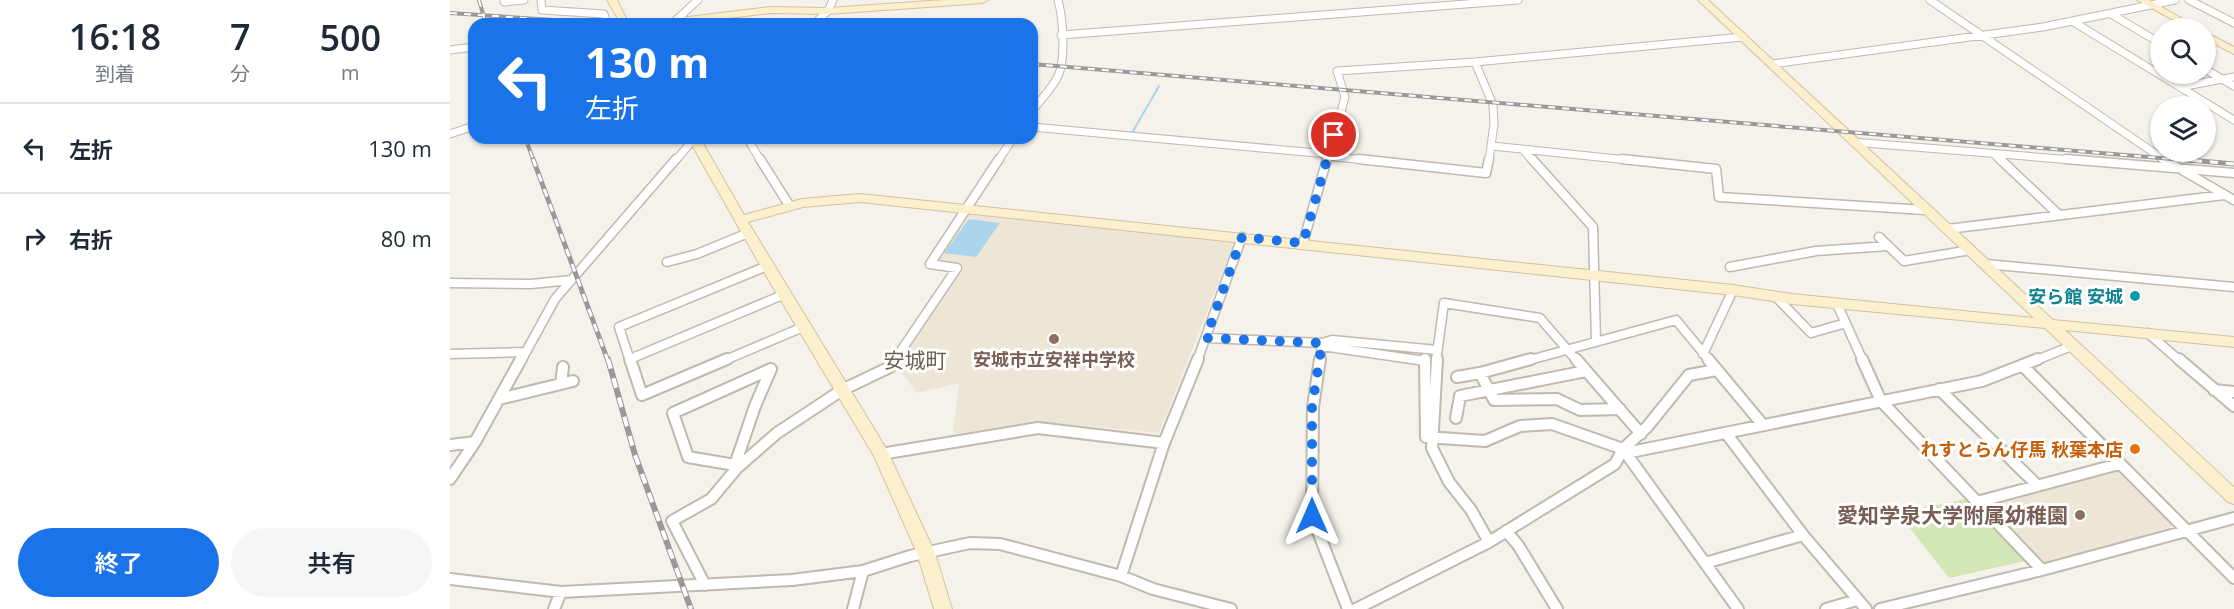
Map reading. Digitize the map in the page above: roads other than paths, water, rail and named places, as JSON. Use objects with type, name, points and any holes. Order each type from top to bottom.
[{"type":"street","points":[[504,2],[524,0]]},
{"type":"street","points":[[541,0],[542,10],[604,14],[605,18]]},
{"type":"street","points":[[612,0],[622,18]]},
{"type":"street","points":[[678,18],[698,0]]},
{"type":"street","points":[[820,18],[828,11],[833,0]]},
{"type":"street","points":[[706,18],[771,10],[828,11],[983,0]]},
{"type":"street","points":[[1038,103],[1059,74],[1062,60],[1061,7],[1058,0]]},
{"type":"street","points":[[1061,35],[1518,0]]},
{"type":"street","points":[[1703,0],[2234,497]]},
{"type":"street","points":[[1930,0],[2131,140],[2234,200]]},
{"type":"street","points":[[2142,0],[2175,18]]},
{"type":"street","points":[[1772,64],[2072,21],[2175,0]]},
{"type":"street","points":[[2189,0],[2234,23]]},
{"type":"street","points":[[2111,14],[2150,37]]},
{"type":"street","points":[[2223,17],[2234,16]]},
{"type":"street","points":[[2072,21],[2234,120]]},
{"type":"street","points":[[1303,243],[1345,97],[1337,71],[1474,62],[1743,37]]},
{"type":"street","points":[[2216,41],[2234,51]]},
{"type":"street","points":[[450,50],[468,48]]},
{"type":"street","points":[[1038,128],[1328,155],[1486,173],[1492,146],[1491,98],[1481,82],[1474,62]]},
{"type":"street","points":[[2216,76],[2234,86]]},
{"type":"street","points":[[2180,87],[2234,77]]},
{"type":"street","points":[[450,134],[468,128]]},
{"type":"street","points":[[1853,142],[2234,173]]},
{"type":"street","points":[[450,479],[475,442],[555,299],[689,144]]},
{"type":"street","points":[[697,144],[803,327],[881,454],[926,553],[943,609]]},
{"type":"street","points":[[751,144],[789,205]]},
{"type":"street","points":[[705,585],[672,521],[711,499],[736,467],[777,434],[842,390],[890,367],[957,268],[930,264],[1009,144]]},
{"type":"street","points":[[1492,146],[1716,169],[1719,197],[1925,210]]},
{"type":"street","points":[[1524,151],[1593,227],[1596,342]]},
{"type":"street","points":[[1995,154],[2059,214]]},
{"type":"street","points":[[1948,230],[2059,214],[2224,195]]},
{"type":"street","points":[[741,220],[789,205],[840,198],[860,198],[1303,243],[1837,303],[2234,342]]},
{"type":"street","points":[[667,262],[704,251],[748,233]]},
{"type":"street","points":[[1121,576],[1164,443],[1206,338],[1242,237]]},
{"type":"street","points":[[1879,237],[1904,261],[1971,250]]},
{"type":"street","points":[[1730,267],[1816,251],[1888,246]]},
{"type":"street","points":[[1986,264],[2234,287]]},
{"type":"street","points":[[767,266],[619,327],[642,395],[803,327]]},
{"type":"street","points":[[451,283],[531,284],[571,280]]},
{"type":"street","points":[[1703,354],[1733,290]]},
{"type":"street","points":[[630,359],[785,294]]},
{"type":"street","points":[[1775,296],[1810,333],[1846,323]]},
{"type":"street","points":[[1489,542],[1471,510],[1449,482],[1432,448],[1431,382],[1444,303],[1540,318],[1641,434]]},
{"type":"street","points":[[1837,303],[1881,401],[2042,570]]},
{"type":"street","points":[[1457,377],[1480,373],[1676,320],[1763,425]]},
{"type":"street","points":[[2148,333],[2234,406]]},
{"type":"street","points":[[1206,338],[1322,345],[1423,358],[1426,361],[1431,382]]},
{"type":"street","points":[[1322,345],[1332,340],[1437,350]]},
{"type":"street","points":[[1322,345],[1312,407],[1312,516],[1348,609]]},
{"type":"street","points":[[1432,438],[1485,441],[1520,426],[1552,424],[1625,451],[1982,381],[2074,345]]},
{"type":"street","points":[[450,354],[526,352]]},
{"type":"street","points":[[2022,365],[2234,578]]},
{"type":"street","points":[[561,384],[563,367]]},
{"type":"street","points":[[771,369],[755,406],[736,467],[688,457],[674,413],[771,369]]},
{"type":"street","points":[[1361,608],[1489,542],[1615,464],[1689,375],[1717,370]]},
{"type":"street","points":[[1456,418],[1460,396],[1586,371]]},
{"type":"street","points":[[1480,373],[1494,400],[1557,399],[1580,410],[1620,410]]},
{"type":"street","points":[[499,399],[573,381]]},
{"type":"street","points":[[1939,390],[2036,484]]},
{"type":"street","points":[[2214,390],[2234,392]]},
{"type":"street","points":[[881,454],[1038,428],[1164,443]]},
{"type":"street","points":[[1726,433],[1803,535],[1862,604]]},
{"type":"street","points":[[450,445],[475,442]]},
{"type":"street","points":[[1625,451],[1738,609]]},
{"type":"street","points":[[1977,502],[2036,484],[2119,464]]},
{"type":"street","points":[[1880,609],[2042,570],[2234,518]]},
{"type":"street","points":[[1506,531],[1518,545],[1557,609]]},
{"type":"street","points":[[1706,563],[1803,535]]},
{"type":"street","points":[[451,581],[561,592],[792,580],[863,571],[970,543],[1000,544],[1121,576],[1153,589],[1224,608]]},
{"type":"street","points":[[854,609],[863,571]]},
{"type":"street","points":[[554,609],[561,592]]},
{"type":"street","points":[[1827,609],[1862,604]]},
{"type":"water","points":[[969,219],[1000,223],[976,257],[944,253]]},
{"type":"waterway","points":[[1132,133],[1159,86]]},
{"type":"railway","points":[[479,0],[483,15]]},
{"type":"railway","points":[[450,13],[483,15]]},
{"type":"railway","points":[[483,15],[524,18]]},
{"type":"railway","points":[[1038,64],[2150,157]]},
{"type":"railway","points":[[527,144],[534,161]]},
{"type":"railway","points":[[533,159],[608,361]]},
{"type":"railway","points":[[2212,162],[2234,164]]},
{"type":"railway","points":[[608,359],[635,455],[691,609]]},
{"type":"place","name":"安ら館 安城","points":[[2135,296]]},
{"type":"place","name":"安城市立安祥中学校","points":[[1054,339]]},
{"type":"place","name":"れすとらん仔馬 秋葉本店","points":[[2135,449]]},
{"type":"place","name":"愛知学泉大学附属幼稚園","points":[[2080,515]]},
{"type":"district","name":"安城町","points":[[915,360]]}]
